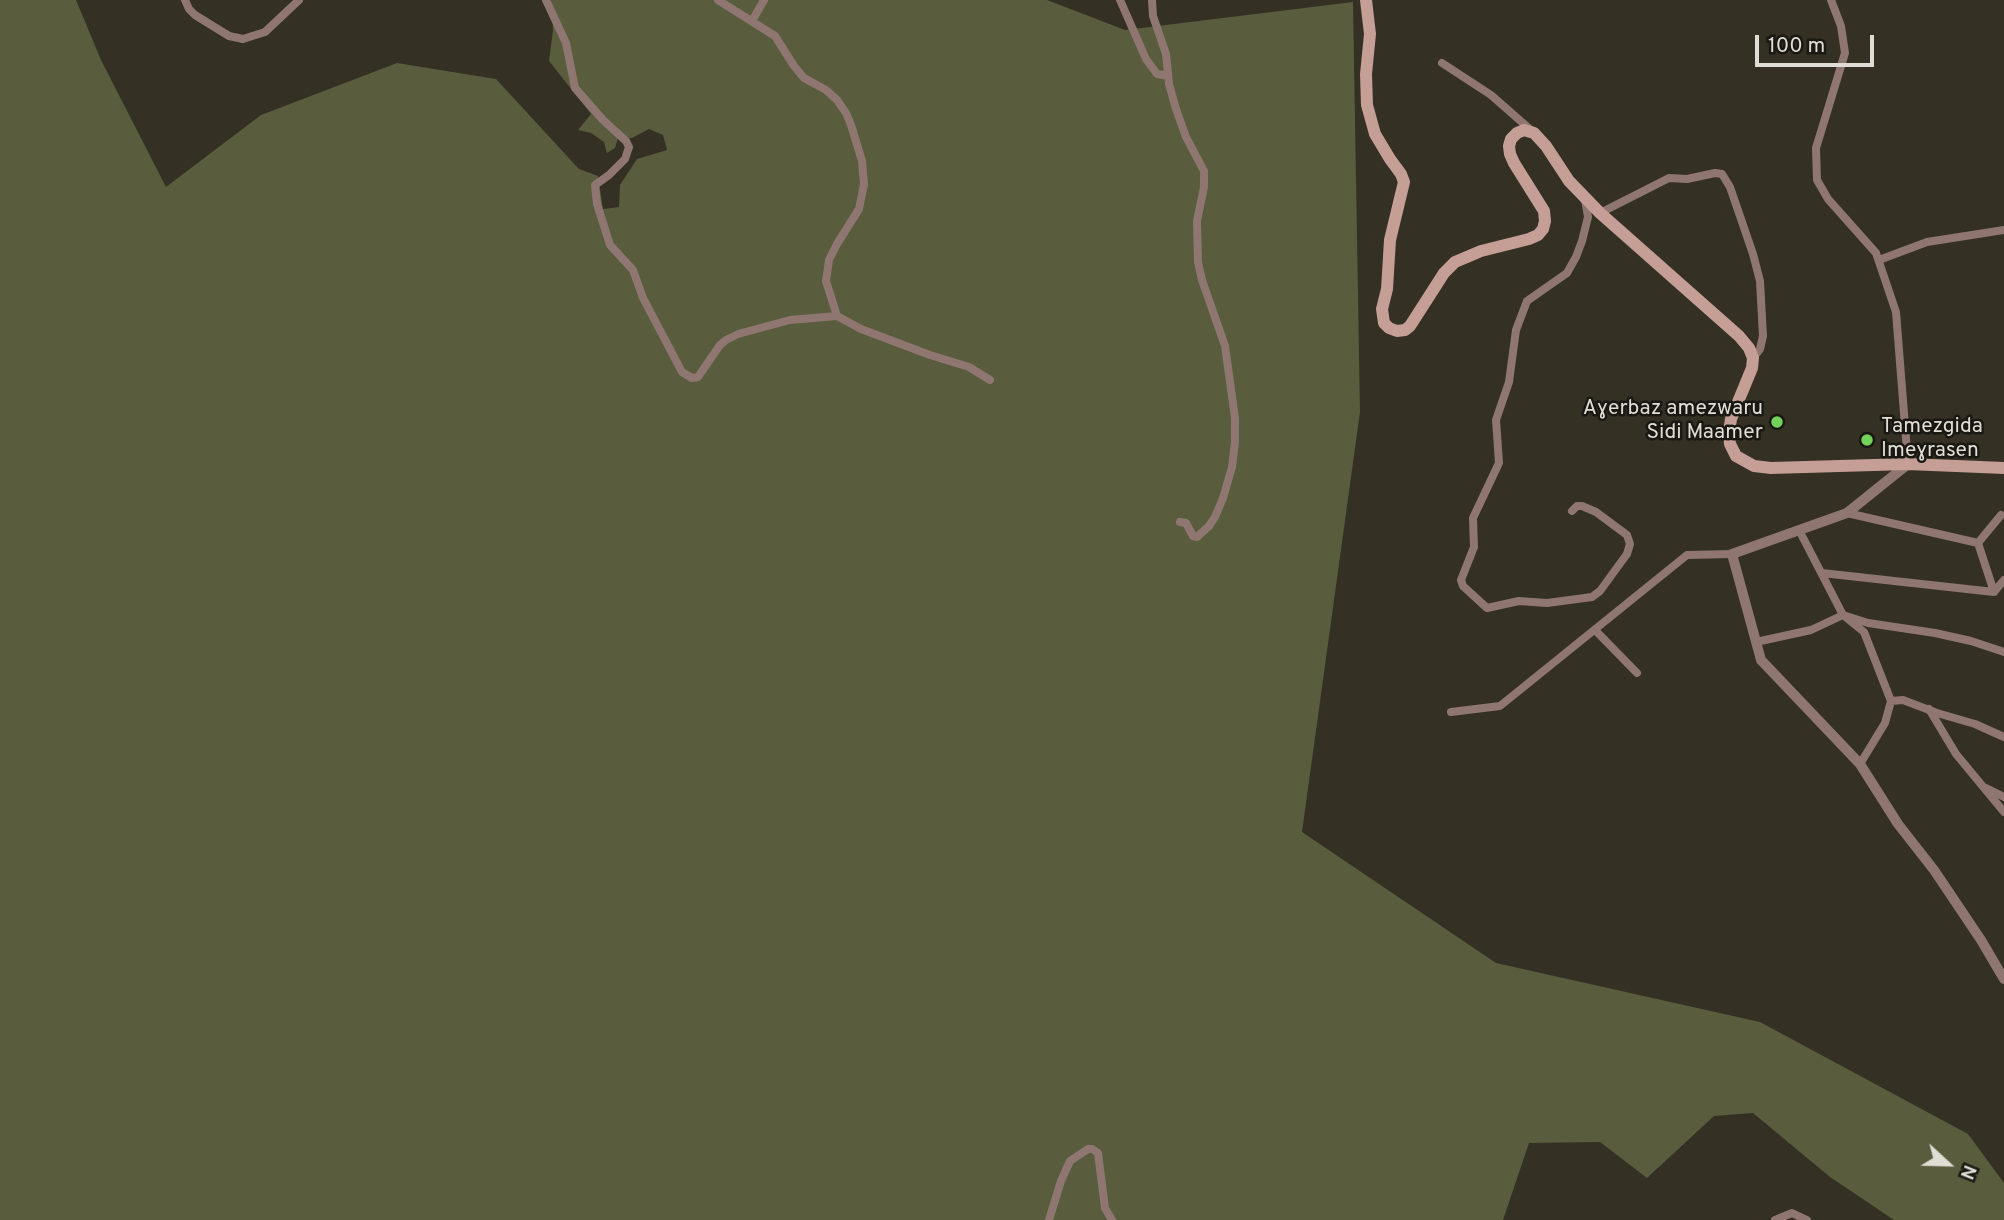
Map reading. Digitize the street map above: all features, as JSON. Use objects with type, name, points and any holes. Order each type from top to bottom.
[{"type":"main road","points":[[1366,0],[1370,34],[1366,74],[1367,105],[1375,134],[1404,182],[1390,240],[1387,289],[1382,309],[1384,323],[1390,328],[1397,331],[1410,326],[1444,273],[1455,262],[1481,251],[1538,235],[1545,221],[1544,211],[1514,163],[1509,146],[1517,133],[1534,133],[1569,181],[1601,213],[1739,335],[1749,348],[1753,358],[1748,380],[1731,419],[1729,432],[1730,444],[1736,456],[1754,466],[1771,468],[1908,464],[2004,468]]},
{"type":"street","points":[[185,0],[188,9],[195,15],[229,36],[243,38],[265,32],[299,0]]},
{"type":"street","points":[[546,0],[566,43],[575,88],[629,147],[625,159],[595,185],[597,204],[610,245],[634,270],[643,298],[682,372],[696,378],[720,345],[738,334],[790,320],[837,316],[861,330],[969,367],[990,380]]},
{"type":"street","points":[[718,0],[775,36],[793,66],[804,78],[832,94],[842,106],[851,125],[864,177],[862,202],[833,252],[826,281],[837,316]]},
{"type":"street","points":[[752,21],[764,0]]},
{"type":"street","points":[[1120,0],[1154,72],[1168,76]]},
{"type":"street","points":[[1152,0],[1153,16],[1166,54],[1168,76],[1180,123],[1203,171],[1204,187],[1197,220],[1198,262],[1225,346],[1232,386],[1235,430],[1234,454],[1226,489],[1209,526],[1199,537],[1195,537],[1186,523],[1180,522]]},
{"type":"street","points":[[1451,712],[1500,706],[1687,555],[1732,554],[1847,513],[1908,464],[1896,312],[1876,253],[1828,198],[1816,180],[1816,148],[1846,53],[1841,26],[1831,0]]},
{"type":"street","points":[[1442,63],[1491,94],[1534,133]]},
{"type":"street","points":[[1601,213],[1669,178],[1687,179],[1722,174],[1730,187],[1760,281],[1763,336],[1760,349],[1753,358]]},
{"type":"street","points":[[1572,511],[1577,506],[1582,506],[1595,512],[1627,535],[1630,544],[1627,554],[1600,591],[1592,597],[1547,603],[1519,601],[1487,608],[1463,586],[1461,580],[1474,547],[1473,518],[1499,463],[1496,420],[1509,382],[1516,330],[1527,301],[1567,273],[1576,257],[1588,217],[1584,196]]},
{"type":"street","points":[[1879,260],[1927,242],[2004,230]]},
{"type":"street","points":[[1978,543],[2003,512]]},
{"type":"street","points":[[1847,513],[1978,543]]},
{"type":"street","points":[[1799,530],[1843,615],[1864,632],[1891,701],[1885,723],[1860,764]]},
{"type":"street","points":[[1978,543],[1994,592]]},
{"type":"street","points":[[1732,554],[1761,660],[1860,764],[1898,824],[1958,905],[2004,979]]},
{"type":"street","points":[[1822,573],[1994,592]]},
{"type":"street","points":[[1994,592],[2004,580]]},
{"type":"street","points":[[1756,642],[1811,630],[1843,615],[1868,623],[1959,639],[2004,652]]},
{"type":"street","points":[[1595,630],[1637,673]]},
{"type":"street","points":[[1891,701],[1903,699],[2004,737]]},
{"type":"street","points":[[1929,709],[1956,754],[2004,812]]},
{"type":"street","points":[[1983,787],[2004,797]]},
{"type":"street","points":[[1049,1220],[1070,1161],[1087,1149],[1092,1149],[1098,1153],[1105,1208],[1112,1220]]},
{"type":"street","points":[[1775,1220],[1792,1213],[1807,1220]]},
{"type":"green space","points":[[0,0],[76,0],[101,60],[166,187],[261,115],[397,63],[496,79],[579,169],[598,176],[603,209],[619,207],[620,185],[637,159],[667,150],[663,135],[649,129],[632,138],[618,138],[615,148],[607,153],[604,142],[591,133],[578,130],[591,114],[549,61],[553,30],[551,0],[1047,0],[1125,30],[1353,2],[1360,412],[1302,832],[1496,963],[1760,1022],[1968,1134],[2004,1183],[2004,1220],[1894,1220],[1830,1177],[1753,1113],[1714,1116],[1647,1178],[1600,1142],[1529,1143],[1503,1220],[0,1220]]},
{"type":"place","name":"Aɣerbaz amezwaru Sidi Maamer","points":[[1777,422]]},
{"type":"place","name":"Tamezgida Imeɣrasen","points":[[1867,440]]}]
